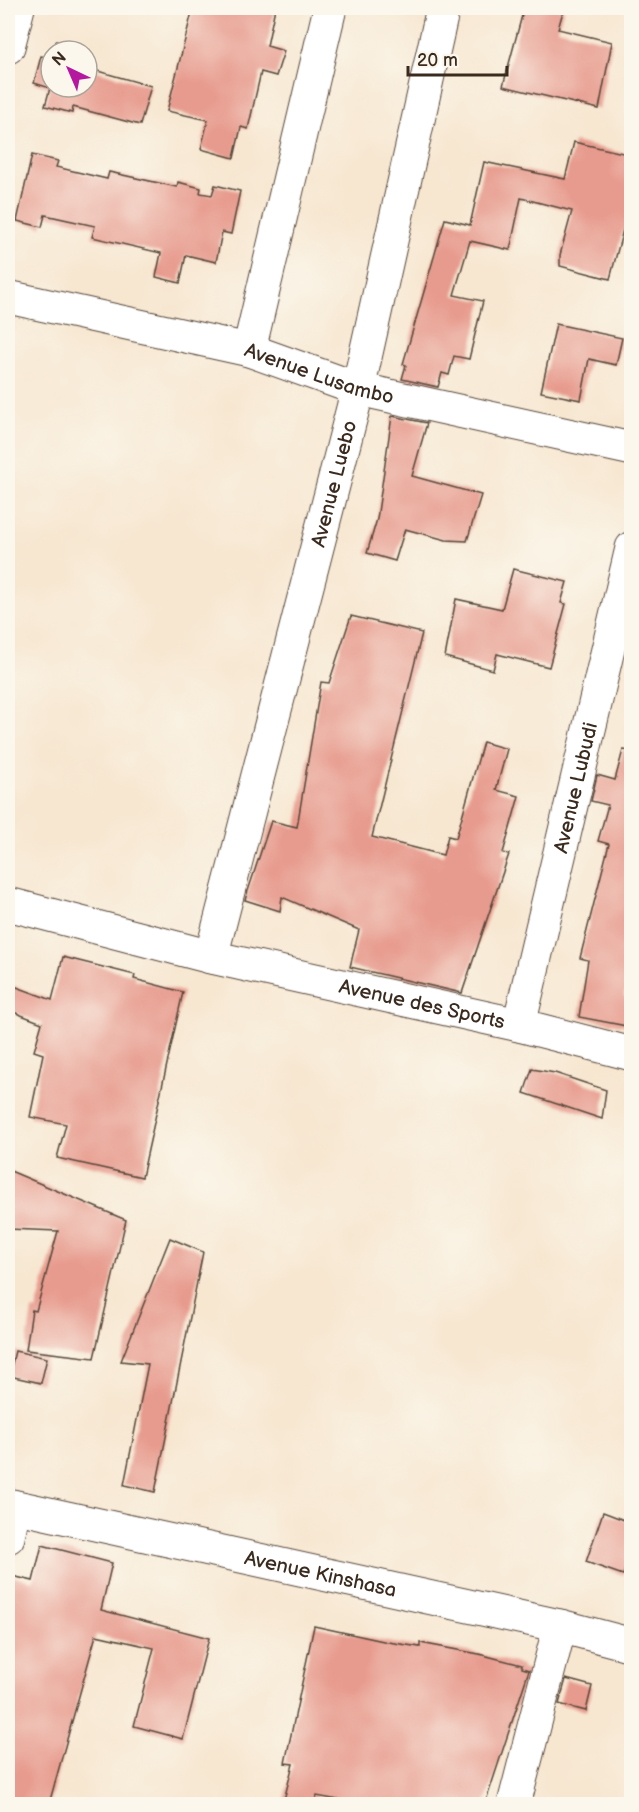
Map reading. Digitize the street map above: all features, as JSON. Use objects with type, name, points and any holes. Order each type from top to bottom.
[{"type":"street","points":[[8,47],[18,8]]},
{"type":"street","points":[[249,350],[330,8]]},
{"type":"street","name":"Avenue Luebo","points":[[211,957],[358,388],[443,8]]},
{"type":"street","name":"Avenue Lusambo","points":[[8,297],[249,350],[358,388],[632,449]]},
{"type":"street","name":"Avenue Lubudi","points":[[519,1025],[632,548]]},
{"type":"street","name":"Avenue des Sports","points":[[8,904],[211,957],[519,1025],[632,1054]]},
{"type":"street","name":"Avenue Kinshasa","points":[[10,1517],[560,1626],[632,1645]]},
{"type":"street","points":[[514,1804],[560,1626]]},
{"type":"building","points":[[193,8],[275,8],[267,46],[284,51],[276,76],[261,72],[248,129],[241,127],[234,158],[201,149],[208,120],[167,111]]},
{"type":"building","points":[[524,8],[564,8],[558,29],[612,42],[599,109],[503,86]]},
{"type":"building","points":[[39,64],[39,85],[34,83]]},
{"type":"building","points":[[99,71],[151,86],[140,125],[73,107],[72,113],[45,106],[47,99],[99,99]]},
{"type":"building","points":[[574,142],[632,155],[632,232],[623,230],[610,279],[560,266],[560,255],[572,211],[521,198],[510,250],[470,241],[454,295],[483,301],[469,359],[454,356],[449,375],[442,373],[438,387],[402,379],[406,365],[403,364],[445,219],[470,225],[484,162],[565,179]]},
{"type":"building","points":[[32,155],[58,161],[56,167],[107,179],[109,172],[177,187],[178,182],[201,188],[200,193],[212,195],[215,185],[240,191],[231,234],[222,232],[216,262],[186,255],[180,283],[156,277],[161,253],[92,237],[95,226],[45,215],[42,227],[17,221]]},
{"type":"building","points":[[556,324],[622,338],[616,365],[589,359],[581,400],[541,392]]},
{"type":"building","points":[[392,416],[427,423],[412,476],[481,495],[467,541],[446,540],[405,529],[395,561],[367,553],[377,519]]},
{"type":"building","points":[[513,569],[567,582],[561,603],[566,604],[549,667],[497,654],[493,670],[445,657],[456,599],[502,609]]},
{"type":"building","points":[[351,616],[422,633],[372,837],[443,855],[448,836],[456,838],[483,742],[507,749],[496,790],[519,796],[503,853],[509,854],[462,993],[350,967],[359,930],[282,897],[280,911],[245,900],[271,821],[297,827],[321,682],[329,683]]},
{"type":"building","points":[[623,750],[632,751],[632,969],[624,996],[632,998],[632,1027],[579,1017],[588,960],[580,958],[609,844],[598,841],[608,805],[591,801],[597,775],[615,780]]},
{"type":"building","points":[[63,957],[135,975],[134,979],[183,992],[142,1177],[57,1158],[66,1124],[30,1117],[43,1054],[34,1051],[42,1023],[8,1010],[8,1002],[14,986],[52,1000]]},
{"type":"building","points":[[532,1069],[555,1073],[606,1090],[602,1119],[524,1093]]},
{"type":"building","points":[[8,1170],[126,1220],[94,1358],[26,1350],[32,1310],[36,1311],[58,1231],[8,1229]]},
{"type":"building","points":[[170,1238],[203,1252],[155,1492],[124,1485],[148,1364],[121,1361]]},
{"type":"building","points":[[15,1351],[47,1358],[41,1383],[9,1376]]},
{"type":"building","points":[[603,1512],[632,1523],[632,1552],[623,1575],[586,1562]]},
{"type":"building","points":[[42,1545],[112,1563],[101,1610],[209,1638],[183,1739],[134,1726],[154,1648],[96,1635],[49,1804],[8,1804],[8,1575],[33,1581]]},
{"type":"building","points":[[314,1626],[388,1642],[420,1647],[420,1643],[479,1654],[522,1665],[522,1668],[529,1670],[485,1804],[360,1804],[317,1796],[314,1804],[283,1804],[293,1764],[285,1763]]},
{"type":"building","points":[[566,1679],[592,1686],[586,1711],[559,1704]]}]
